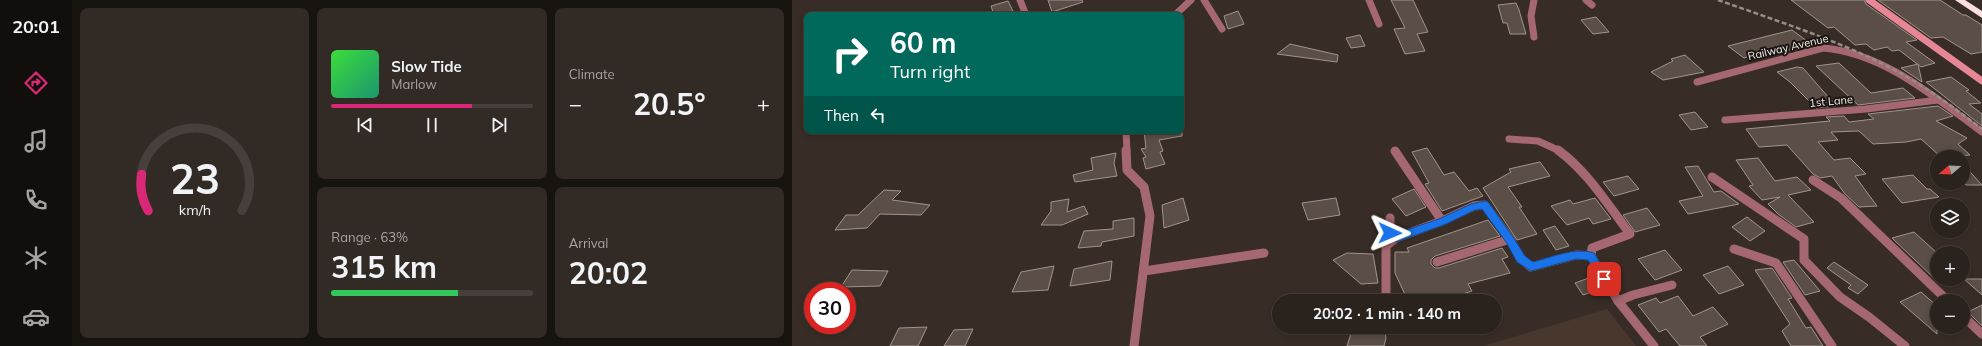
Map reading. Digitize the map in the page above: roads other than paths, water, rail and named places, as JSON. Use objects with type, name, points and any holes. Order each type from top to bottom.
[{"type":"highway","points":[[1960,0],[1982,15]]},
{"type":"highway","points":[[1969,0],[1982,9]]},
{"type":"street","points":[[1020,0],[1025,12]]},
{"type":"street","points":[[1178,12],[1191,0]]},
{"type":"street","points":[[1204,0],[1222,29]]},
{"type":"street","points":[[1370,0],[1379,24]]},
{"type":"street","points":[[1534,0],[1531,16],[1534,37]]},
{"type":"street","points":[[1586,0],[1592,5]]},
{"type":"street","points":[[1869,0],[1982,81]]},
{"type":"street","name":"Railway Avenue","points":[[1697,82],[1823,48],[1836,47],[1857,54],[1889,70],[1938,100],[1982,132]]},
{"type":"street","name":"1st Lane","points":[[1725,120],[1866,109],[1938,100]]},
{"type":"street","points":[[1126,134],[1127,170],[1144,188],[1150,216],[1134,346]]},
{"type":"street","points":[[1509,139],[1528,139],[1543,142],[1554,147],[1575,163],[1630,234],[1592,248],[1591,256],[1618,301],[1654,346]]},
{"type":"street","points":[[1395,151],[1442,221]]},
{"type":"street","points":[[1712,177],[1804,239],[1804,260],[1840,297],[1869,317],[1905,346]]},
{"type":"street","points":[[1813,180],[1841,198],[1941,294]]},
{"type":"street","points":[[1386,294],[1386,246],[1396,238],[1442,221],[1474,206],[1485,205],[1510,239],[1521,259],[1531,267],[1576,255],[1591,256]]},
{"type":"street","points":[[1390,218],[1390,233],[1396,238]]},
{"type":"street","points":[[1437,262],[1510,239]]},
{"type":"street","points":[[1734,249],[1776,263],[1832,346]]},
{"type":"street","points":[[1144,271],[1264,253]]},
{"type":"street","points":[[1618,301],[1633,295],[1672,285]]},
{"type":"street","points":[[1970,323],[1982,334]]},
{"type":"railway","points":[[1718,0],[1812,33],[1858,52],[1902,74],[1923,87],[1982,129]]}]
